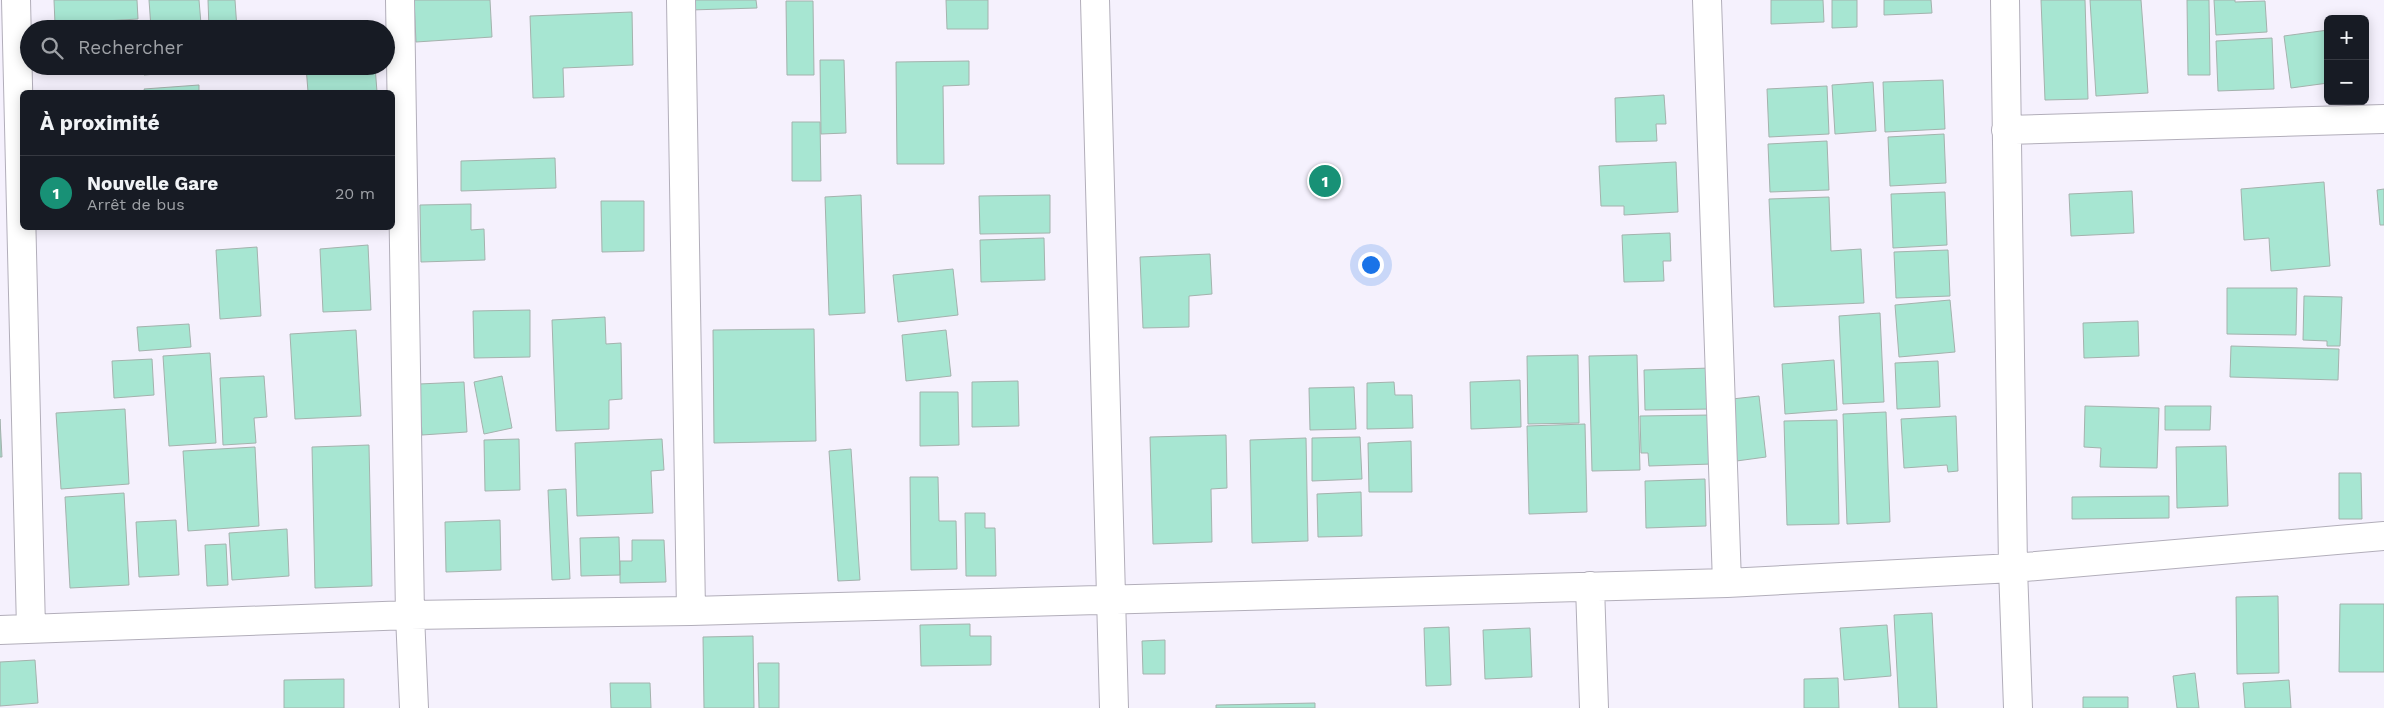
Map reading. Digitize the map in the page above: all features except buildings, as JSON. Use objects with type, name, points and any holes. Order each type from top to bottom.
[{"type":"street","points":[[16,0],[11,246],[31,629]]},
{"type":"street","points":[[400,0],[410,615],[414,708]]},
{"type":"street","points":[[681,0],[691,611]]},
{"type":"street","points":[[1095,0],[1114,708]]},
{"type":"street","points":[[1707,0],[1727,583]]},
{"type":"street","points":[[2005,0],[2013,568],[2018,708]]},
{"type":"street","points":[[2006,130],[2384,119]]},
{"type":"street","points":[[0,630],[410,615],[691,611],[1112,598],[1727,583],[2013,568],[2384,536]]},
{"type":"street","points":[[1590,586],[1594,708]]},
{"type":"place","name":"Nouvelle Gare","points":[[1325,181]]}]
